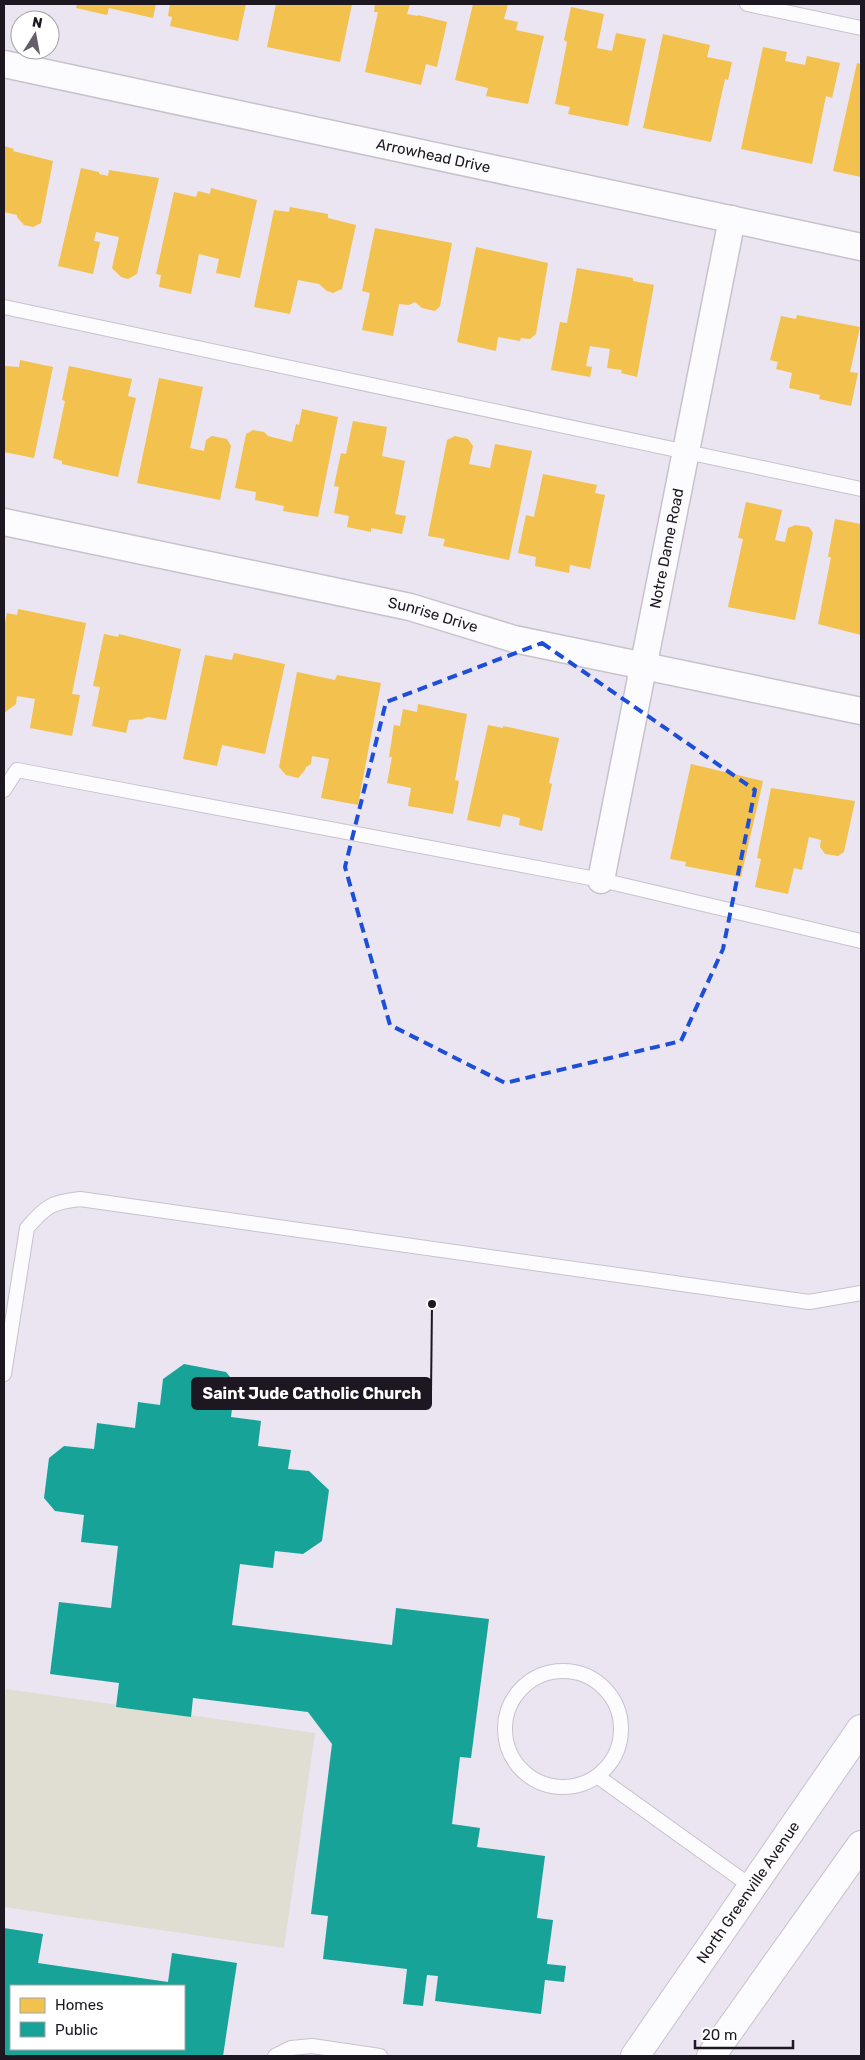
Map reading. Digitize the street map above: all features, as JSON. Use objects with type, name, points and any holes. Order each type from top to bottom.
[{"type":"main road","name":"North Greenville Avenue","points":[[635,2056],[861,1729]]},
{"type":"main road","points":[[711,2056],[861,1845]]},
{"type":"street","name":"Arrowhead Drive","points":[[4,64],[861,247]]},
{"type":"street","name":"Notre Dame Road","points":[[601,880],[732,219]]},
{"type":"street","name":"Sunrise Drive","points":[[4,522],[410,607],[514,639],[861,711]]},
{"type":"lane","points":[[747,4],[861,28]]},
{"type":"lane","points":[[4,307],[861,489]]},
{"type":"lane","points":[[4,790],[17,770],[601,880],[861,941]]},
{"type":"lane","points":[[4,1374],[27,1228],[41,1212],[58,1201],[80,1199],[810,1302],[861,1293]]},
{"type":"lane","points":[[564,1671],[586,1676],[605,1688],[618,1708],[622,1730],[617,1752],[604,1771],[598,1776],[585,1784],[563,1788],[540,1783],[521,1770],[509,1751],[504,1728],[509,1706],[522,1687],[541,1675],[564,1671]]},
{"type":"lane","points":[[598,1776],[752,1887]]},
{"type":"lane","points":[[276,2056],[291,2048],[312,2046],[380,2056]]},
{"type":"highlighted area","points":[[542,643],[755,790],[723,949],[681,1041],[505,1083],[390,1025],[345,867],[386,702]]},
{"type":"shaded area","points":[[6,1689],[315,1733],[284,1948],[4,1907],[4,1705]]},
{"type":"building: Homes","points":[[77,4],[156,4],[153,18],[109,8],[107,15],[76,8]]},
{"type":"building: Homes","points":[[170,4],[246,4],[238,41],[170,26],[172,17],[168,16]]},
{"type":"building: Homes","points":[[276,4],[352,4],[340,62],[267,47]]},
{"type":"building: Homes","points":[[375,4],[410,4],[407,14],[447,22],[437,67],[426,64],[421,85],[365,72],[378,12],[374,12]]},
{"type":"building: Homes","points":[[473,4],[508,4],[504,19],[518,22],[516,30],[544,36],[528,104],[486,96],[488,88],[455,80]]},
{"type":"building: Homes","points":[[571,7],[604,14],[597,48],[612,51],[616,33],[646,39],[628,126],[568,114],[570,107],[555,104],[567,42],[564,40]]},
{"type":"building: Homes","points":[[663,34],[710,45],[707,57],[732,62],[728,80],[725,79],[711,142],[643,128]]},
{"type":"building: Homes","points":[[763,47],[787,52],[785,61],[805,65],[807,56],[840,63],[832,98],[826,96],[812,164],[741,149]]},
{"type":"building: Homes","points":[[857,63],[861,64],[861,177],[833,171]]},
{"type":"building: Homes","points":[[4,146],[14,149],[13,151],[53,161],[41,223],[33,227],[24,225],[17,215],[4,212]]},
{"type":"building: Homes","points":[[81,168],[108,176],[109,170],[159,178],[137,274],[128,279],[121,277],[112,268],[119,237],[96,232],[94,241],[100,242],[93,274],[58,266]]},
{"type":"building: Homes","points":[[211,188],[257,200],[240,278],[216,273],[219,259],[199,254],[191,294],[159,287],[161,275],[156,274],[174,192],[196,197],[198,191],[210,194]]},
{"type":"building: Homes","points":[[290,207],[328,214],[328,218],[356,225],[342,289],[333,293],[327,291],[319,284],[298,280],[290,314],[254,307],[274,210],[289,212]]},
{"type":"building: Homes","points":[[375,228],[452,243],[440,306],[435,311],[422,308],[415,302],[409,305],[399,304],[393,336],[362,330],[370,293],[362,291]]},
{"type":"building: Homes","points":[[476,247],[548,263],[536,334],[530,339],[521,338],[520,341],[498,337],[496,351],[457,342]]},
{"type":"building: Homes","points":[[577,268],[633,278],[633,281],[654,285],[637,377],[621,373],[622,370],[607,368],[610,349],[590,346],[586,366],[592,367],[590,377],[551,370],[560,322],[567,323]]},
{"type":"building: Homes","points":[[797,315],[860,327],[850,372],[858,373],[851,406],[819,399],[820,395],[789,388],[792,373],[776,369],[778,362],[770,360],[781,316],[796,319]]},
{"type":"building: Homes","points":[[20,360],[53,367],[34,458],[4,452],[4,366],[19,367]]},
{"type":"building: Homes","points":[[69,366],[132,379],[128,396],[136,398],[118,477],[62,464],[62,461],[53,458],[65,401],[62,400]]},
{"type":"building: Homes","points":[[159,378],[203,387],[190,448],[204,451],[206,440],[212,436],[227,439],[231,446],[220,500],[137,483]]},
{"type":"building: Homes","points":[[302,409],[338,417],[318,517],[283,511],[284,506],[255,500],[256,492],[235,488],[246,434],[253,430],[292,442],[296,424],[299,425]]},
{"type":"building: Homes","points":[[353,421],[387,427],[382,456],[405,461],[395,514],[406,516],[402,534],[371,528],[371,532],[347,527],[349,516],[334,513],[339,487],[334,486],[341,453],[346,454]]},
{"type":"building: Homes","points":[[455,436],[468,439],[473,446],[469,464],[490,468],[495,444],[532,451],[509,560],[443,546],[445,539],[428,536],[447,440]]},
{"type":"building: Homes","points":[[543,474],[597,485],[595,493],[605,495],[590,569],[570,565],[569,573],[535,566],[536,557],[518,553],[526,515],[534,517]]},
{"type":"building: Homes","points":[[746,502],[782,510],[775,540],[785,542],[788,528],[795,525],[809,527],[813,533],[795,620],[728,607],[743,539],[738,538]]},
{"type":"building: Homes","points":[[835,519],[861,524],[861,635],[818,624],[831,557],[828,557]]},
{"type":"building: Homes","points":[[18,609],[86,623],[72,694],[80,695],[72,736],[30,728],[35,699],[17,696],[16,704],[4,713],[4,628],[7,613],[17,615]]},
{"type":"building: Homes","points":[[104,634],[118,637],[119,634],[181,649],[166,720],[148,717],[129,720],[126,733],[92,726],[100,687],[93,686]]},
{"type":"building: Homes","points":[[234,653],[285,664],[265,754],[222,745],[217,766],[183,759],[205,655],[232,660]]},
{"type":"building: Homes","points":[[297,672],[335,680],[337,675],[381,683],[358,805],[321,798],[329,759],[312,756],[311,764],[306,767],[298,778],[286,775],[279,767]]},
{"type":"building: Homes","points":[[418,704],[467,714],[455,780],[459,781],[453,814],[408,806],[411,788],[387,783],[392,757],[389,757],[394,725],[400,726],[403,709],[417,712]]},
{"type":"building: Homes","points":[[488,725],[503,728],[503,726],[559,738],[549,783],[552,784],[542,831],[519,825],[520,818],[503,814],[500,827],[467,820]]},
{"type":"building: Homes","points":[[691,764],[763,781],[741,877],[685,866],[686,862],[670,859]]},
{"type":"building: Homes","points":[[771,788],[855,801],[844,852],[838,856],[825,854],[820,847],[821,840],[809,837],[802,870],[794,868],[788,894],[755,887],[761,859],[757,858]]},
{"type":"building: Public","points":[[184,1364],[226,1372],[235,1383],[231,1417],[261,1421],[258,1446],[291,1450],[288,1469],[309,1471],[329,1490],[322,1541],[303,1554],[275,1551],[273,1568],[240,1564],[232,1625],[392,1645],[396,1608],[489,1619],[471,1758],[460,1757],[452,1824],[480,1828],[477,1847],[545,1856],[537,1918],[553,1920],[547,1964],[566,1966],[564,1982],[545,1980],[541,2014],[435,2001],[438,1976],[427,1975],[423,2006],[403,2004],[407,1969],[323,1959],[328,1916],[311,1914],[332,1744],[308,1712],[193,1698],[191,1717],[116,1707],[119,1683],[50,1674],[59,1602],[111,1608],[118,1546],[81,1542],[84,1515],[55,1511],[44,1498],[49,1458],[64,1446],[94,1449],[97,1423],[135,1428],[138,1402],[160,1405],[163,1379]]},
{"type":"building: Public","points":[[4,1928],[43,1934],[38,1963],[168,1982],[172,1953],[237,1963],[223,2056],[4,2056]]},
{"type":"place","name":"Saint Jude Catholic Church","points":[[432,1304]]}]
